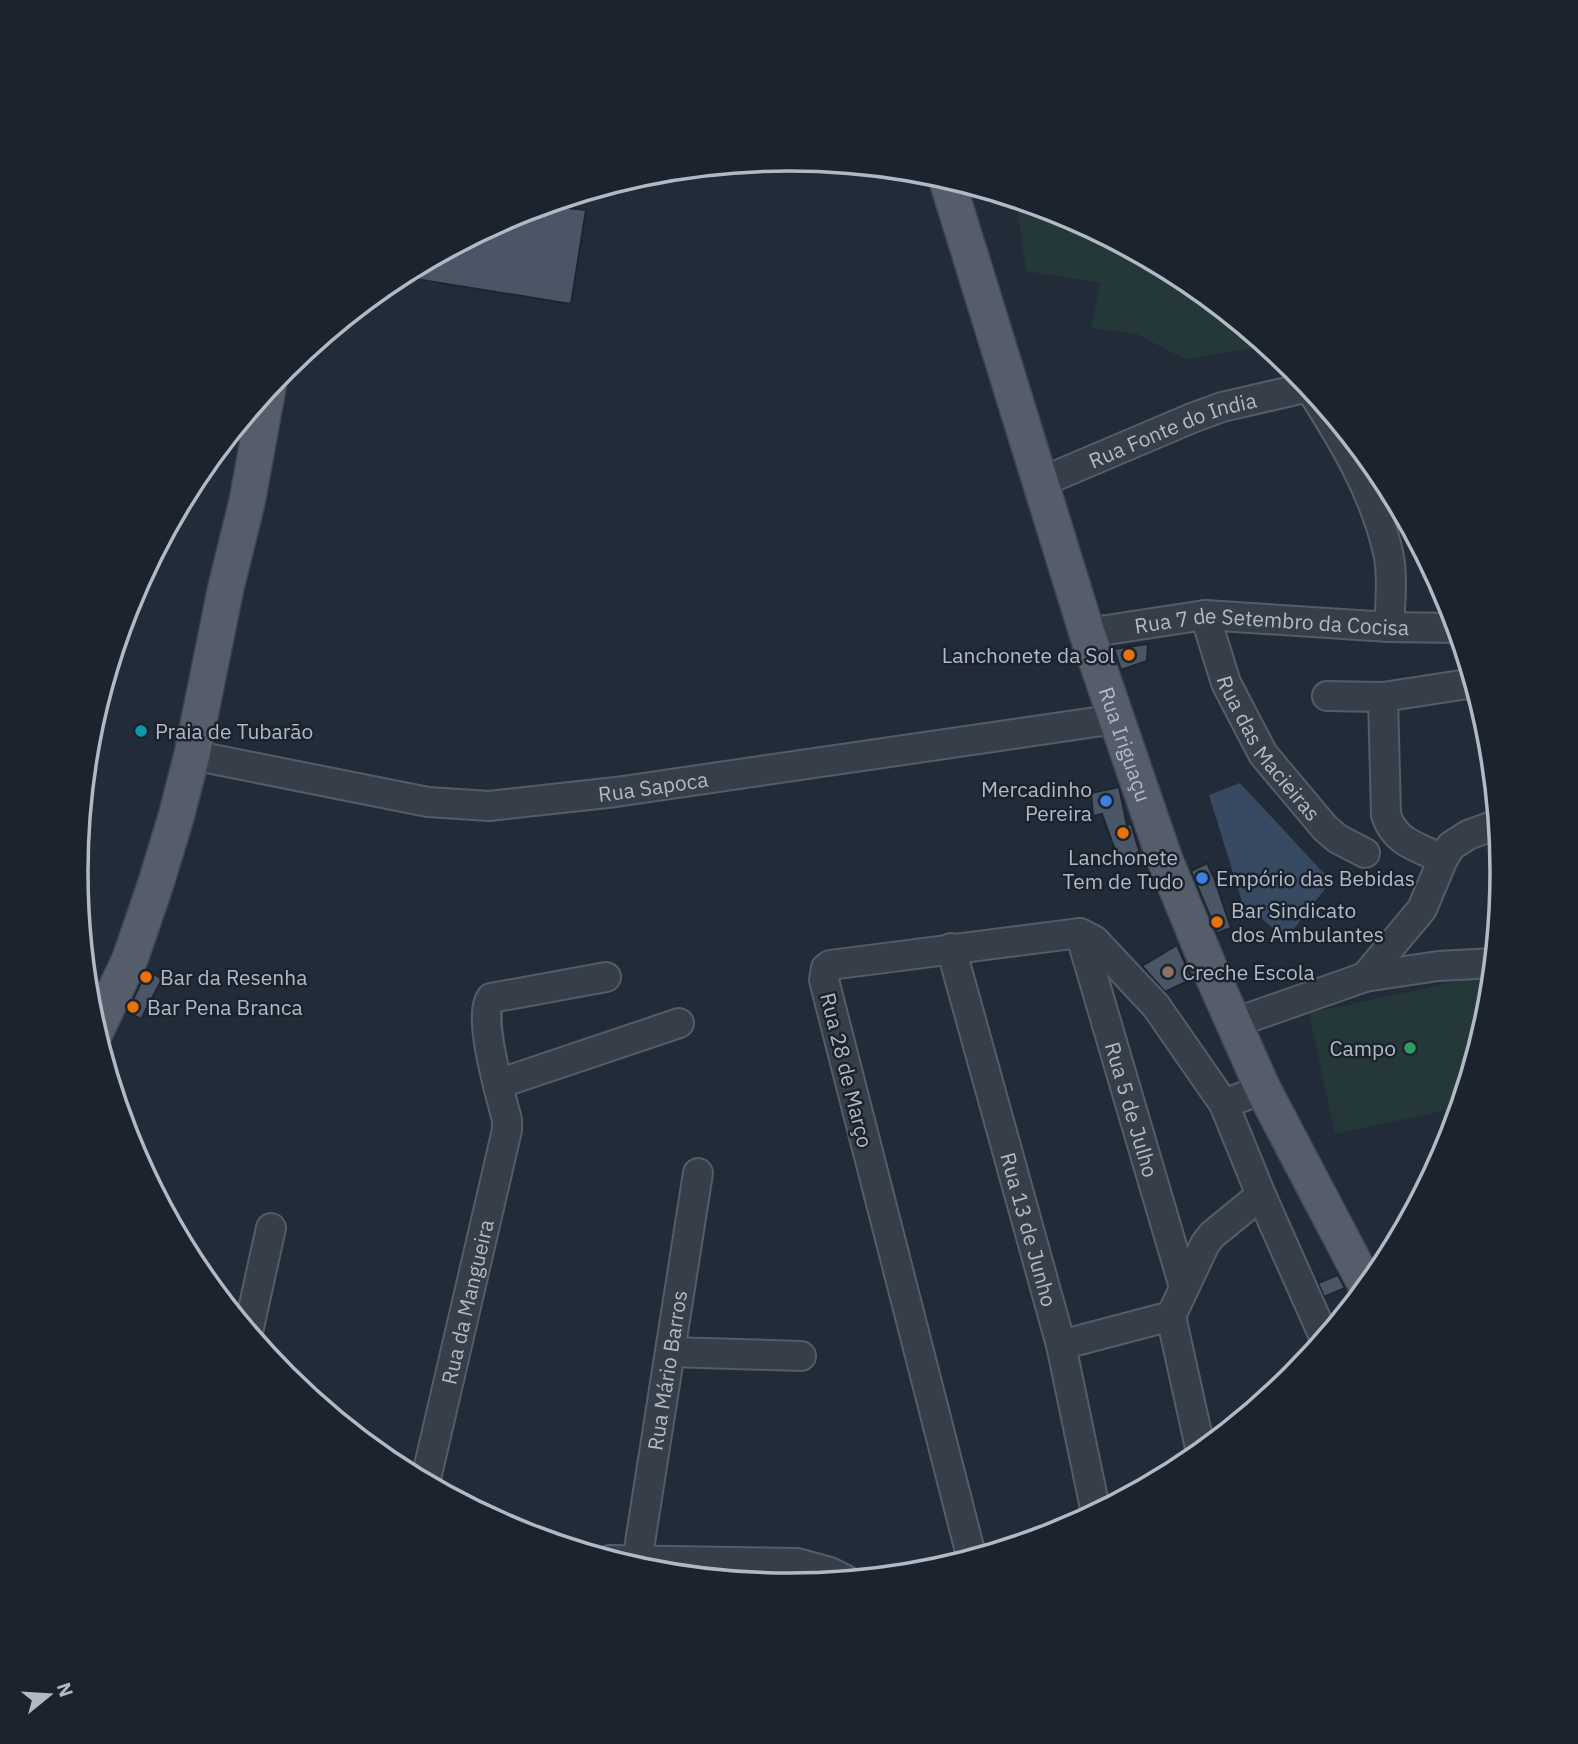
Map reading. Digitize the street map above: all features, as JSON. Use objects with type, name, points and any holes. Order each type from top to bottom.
[{"type":"main road","name":"Rua Iriguaçu","points":[[950,189],[1039,483],[1165,860],[1263,1089],[1362,1277]]},
{"type":"main road","points":[[103,1017],[130,959],[176,817],[247,502],[264,406]]},
{"type":"street","name":"Rua Fonte do India","points":[[1039,483],[1222,407],[1298,390]]},
{"type":"street","points":[[1337,435],[1359,471],[1374,508],[1389,559],[1389,627]]},
{"type":"street","name":"Rua 7 de Setembro da Cocisa","points":[[1087,632],[1205,615],[1389,627],[1444,623]]},
{"type":"street","name":"Rua das Macieiras","points":[[1205,615],[1226,683],[1263,754],[1325,828],[1338,839],[1365,853]]},
{"type":"street","points":[[1327,696],[1383,696],[1465,684]]},
{"type":"street","points":[[1383,696],[1386,815],[1399,838],[1443,859]]},
{"type":"street","name":"Rua Sapoca","points":[[192,755],[428,802],[489,806],[616,792],[1116,719]]},
{"type":"street","points":[[1365,977],[1422,909],[1451,846],[1468,835],[1489,827]]},
{"type":"street","points":[[1080,933],[1094,940],[1156,1006],[1224,1104],[1321,1329]]},
{"type":"street","name":"Rua 28 de Março","points":[[970,1550],[824,972],[830,965],[1080,933]]},
{"type":"street","name":"Rua 5 de Julho","points":[[1080,933],[1184,1287]]},
{"type":"street","name":"Rua 13 de Junho","points":[[951,948],[1061,1345],[1094,1503]]},
{"type":"street","points":[[1234,1023],[1365,977],[1438,966],[1484,964]]},
{"type":"street","points":[[606,977],[491,998],[485,1010],[485,1021],[498,1084],[679,1023]]},
{"type":"street","name":"Rua da Mangueira","points":[[427,1473],[507,1130],[498,1084]]},
{"type":"street","points":[[1224,1104],[1263,1089]]},
{"type":"street","name":"Rua Mário Barros","points":[[638,1557],[698,1173]]},
{"type":"street","points":[[1199,1441],[1171,1316],[1205,1244],[1261,1195]]},
{"type":"street","points":[[250,1321],[271,1228]]},
{"type":"street","points":[[1061,1345],[1171,1316]]},
{"type":"street","points":[[670,1352],[801,1356]]},
{"type":"street","points":[[681,1564],[797,1563],[830,1572]]},
{"type":"green space","points":[[1017,209],[1057,224],[1140,264],[1216,315],[1255,348],[1184,359],[1137,334],[1091,328],[1100,283],[1026,271]]},
{"type":"green space","points":[[1482,976],[1467,1054],[1448,1110],[1335,1134],[1309,1013]]},
{"type":"water","points":[[1240,783],[1331,881],[1286,939],[1242,902],[1209,795]]},
{"type":"building","points":[[565,208],[586,210],[571,304],[415,279],[438,264],[521,224]]},
{"type":"building","points":[[1148,644],[1147,661],[1121,670],[1114,649]]},
{"type":"building","points":[[1119,787],[1127,825],[1131,824],[1142,860],[1121,867],[1102,814],[1093,816],[1091,793]]},
{"type":"building","points":[[1207,863],[1231,928],[1217,933],[1191,871]]},
{"type":"building","points":[[1177,945],[1192,979],[1165,992],[1142,966]]},
{"type":"building","points":[[147,970],[162,979],[141,1019],[127,1012]]},
{"type":"building","points":[[1338,1275],[1345,1288],[1324,1297],[1318,1283]]},
{"type":"place","name":"Lanchonete da Sol","points":[[1129,655]]},
{"type":"place","name":"Praia de Tubarão","points":[[141,731]]},
{"type":"place","name":"Mercadinho Pereira","points":[[1106,801]]},
{"type":"place","name":"Lanchonete Tem de Tudo","points":[[1123,833]]},
{"type":"place","name":"Empório das Bebidas","points":[[1202,878]]},
{"type":"place","name":"Bar Sindicato dos Ambulantes","points":[[1217,922]]},
{"type":"place","name":"Creche Escola","points":[[1168,972]]},
{"type":"place","name":"Bar da Resenha","points":[[146,977]]},
{"type":"place","name":"Bar Pena Branca","points":[[133,1007]]},
{"type":"place","name":"Campo","points":[[1410,1048]]}]
